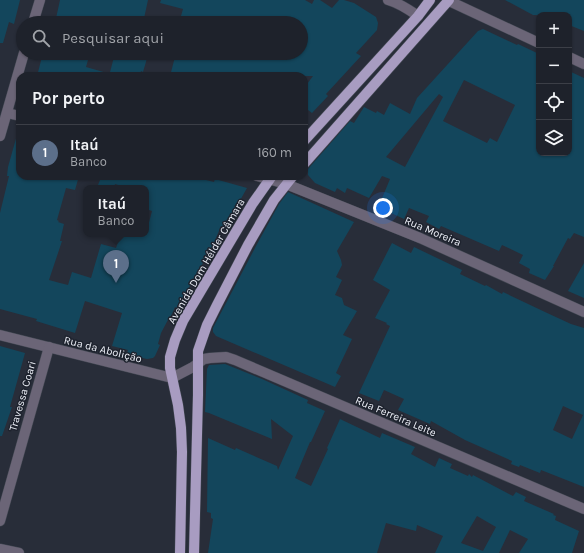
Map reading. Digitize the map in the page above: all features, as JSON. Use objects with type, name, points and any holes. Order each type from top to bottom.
[{"type":"main road","points":[[308,137],[418,16],[430,0]]},
{"type":"main road","points":[[308,159],[449,0]]},
{"type":"main road","name":"Avenida Dom Hélder Câmara","points":[[180,553],[181,428],[170,368],[170,357],[183,321],[254,203],[270,180]]},
{"type":"main road","points":[[194,553],[198,351],[207,325],[248,245],[274,200],[290,180]]},
{"type":"street","points":[[35,16],[40,0]]},
{"type":"street","points":[[388,0],[404,6],[418,16]]},
{"type":"street","points":[[449,0],[536,42]]},
{"type":"street","points":[[572,58],[584,64]]},
{"type":"street","points":[[19,72],[22,60]]},
{"type":"street","points":[[0,136],[16,81]]},
{"type":"street","points":[[7,113],[16,115]]},
{"type":"street","name":"Rua Moreira","points":[[276,180],[420,238],[584,312]]},
{"type":"street","name":"Rua da Abolição","points":[[0,335],[172,378]]},
{"type":"street","name":"Travessa Coari","points":[[0,521],[49,347]]},
{"type":"street","name":"Rua Ferreira Leite","points":[[198,364],[204,360],[217,357],[226,357],[235,360],[584,509]]},
{"type":"street","points":[[172,378],[198,364]]},
{"type":"street","points":[[0,549],[19,553]]},
{"type":"building","points":[[0,0],[20,0],[14,24],[9,22],[3,43],[0,43]]},
{"type":"building","points":[[60,0],[148,0],[145,16],[57,16]]},
{"type":"building","points":[[161,0],[305,0],[312,4],[314,0],[320,0],[332,8],[339,0],[344,0],[354,3],[376,17],[378,23],[377,30],[356,53],[361,56],[326,94],[328,96],[312,113],[308,110],[308,83],[313,76],[308,76],[308,72],[171,72],[174,60],[308,60],[308,16],[181,16],[183,9],[160,3]]},
{"type":"building","points":[[505,0],[584,0],[584,31],[572,26],[572,12],[536,12],[536,15],[533,15]]},
{"type":"building","points":[[483,29],[536,53],[536,156],[572,156],[572,72],[584,78],[584,237],[574,233],[570,239],[568,238],[545,280],[529,273],[530,269],[519,263],[523,255],[502,245],[499,251],[441,226],[439,229],[426,222],[429,216],[409,208],[404,219],[391,213],[394,208],[380,203],[390,179],[382,176],[369,198],[347,188],[345,193],[337,188],[335,192],[315,183],[308,175],[308,169],[350,121],[354,123],[364,107],[384,115],[390,103],[410,114],[417,98],[478,31]],"holes":[[[464,80],[515,105],[497,142],[490,138],[487,143],[443,121]],[[439,94],[443,97],[405,167],[386,157]]]},
{"type":"building","points":[[41,60],[88,60],[86,67],[104,72],[38,72]]},
{"type":"building","points":[[113,60],[147,60],[143,72],[110,72]]},
{"type":"building","points":[[16,139],[16,180],[78,180],[75,190],[66,188],[57,220],[59,221],[58,222],[64,224],[60,241],[62,241],[49,280],[68,285],[72,272],[91,278],[101,244],[116,248],[120,237],[149,237],[149,222],[152,211],[149,210],[149,185],[98,185],[100,180],[206,180],[214,182],[215,180],[219,180],[247,188],[225,227],[221,226],[213,245],[182,300],[180,299],[177,308],[175,307],[170,316],[161,333],[158,344],[160,345],[155,356],[147,359],[127,353],[128,350],[112,346],[122,313],[85,301],[75,333],[36,321],[37,319],[0,309],[0,213],[9,176],[7,176]]},
{"type":"building","points":[[288,192],[354,222],[337,251],[342,265],[336,277],[342,280],[335,295],[342,298],[344,305],[357,311],[343,335],[352,339],[336,373],[341,376],[335,387],[216,336],[213,332],[213,328],[256,246],[279,204]]},
{"type":"building","points":[[392,243],[411,253],[414,247],[462,270],[460,274],[485,286],[486,285],[502,294],[503,292],[571,324],[584,328],[584,487],[541,470],[540,473],[520,465],[519,467],[511,464],[512,461],[465,440],[431,421],[430,424],[398,410],[404,399],[384,390],[379,401],[359,393],[390,326],[386,324],[387,323],[375,318],[390,290],[373,280]],"holes":[[[563,406],[583,415],[572,439],[553,430]]]},
{"type":"building","points":[[584,263],[584,298],[568,291]]},
{"type":"building","points":[[0,346],[25,353],[10,407],[12,407],[2,436],[0,436]]},
{"type":"building","points":[[225,364],[308,400],[307,403],[325,411],[295,478],[311,486],[340,419],[380,438],[382,433],[415,447],[411,454],[435,467],[439,458],[452,464],[450,468],[468,476],[469,474],[472,477],[473,475],[513,496],[516,492],[526,497],[524,501],[554,514],[553,515],[556,516],[555,520],[579,531],[572,553],[519,553],[528,539],[510,530],[499,553],[435,553],[443,536],[417,525],[416,531],[386,523],[377,553],[208,553],[213,519],[211,518],[211,513],[207,512],[208,438],[235,450],[236,448],[277,466],[278,470],[293,436],[271,419],[272,439],[205,412],[207,369],[209,365]],"holes":[[[477,516],[496,527],[483,551],[461,543]]]},
{"type":"place","name":"Itaú","points":[[116,283]]}]
